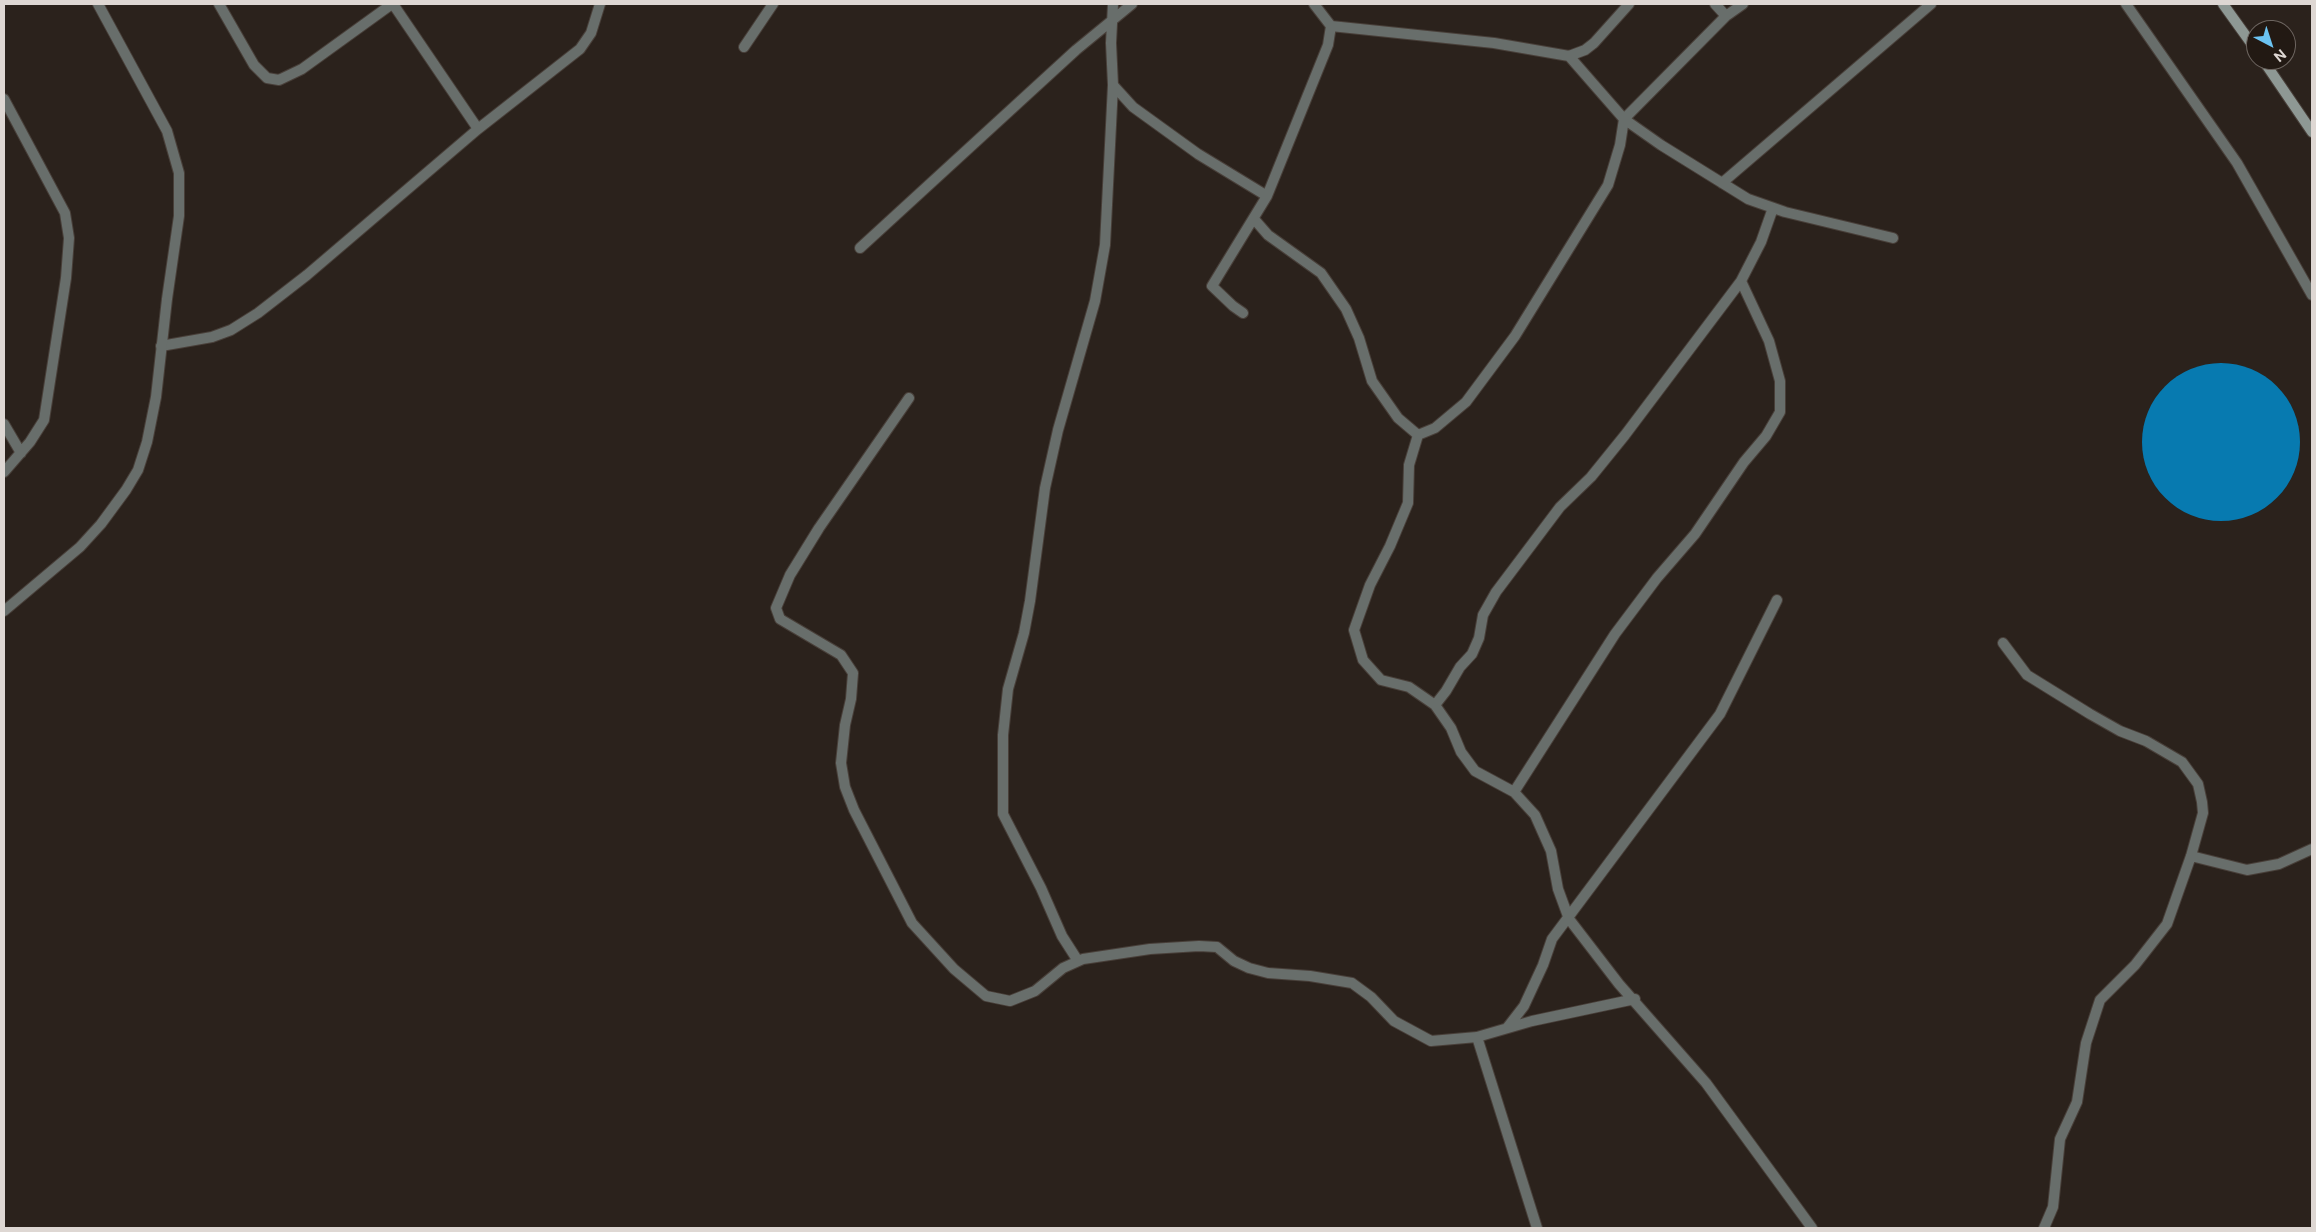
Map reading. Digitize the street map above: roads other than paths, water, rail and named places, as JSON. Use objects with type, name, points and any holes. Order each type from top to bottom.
[{"type":"main road","points":[[2223,4],[2246,36]]},
{"type":"main road","points":[[2270,70],[2312,132]]},
{"type":"street","points":[[4,611],[80,547],[111,511],[138,470],[147,442],[156,397],[179,216],[179,173],[167,131],[98,4]]},
{"type":"street","points":[[219,4],[254,65],[267,78],[279,80],[302,69],[393,4],[478,129]]},
{"type":"street","points":[[161,346],[212,337],[231,330],[258,313],[307,275],[478,129],[580,49],[591,33],[600,4]]},
{"type":"street","points":[[744,47],[773,4]]},
{"type":"street","points":[[1078,961],[1062,936],[1041,888],[1003,814],[1003,735],[1008,689],[1024,633],[1030,601],[1045,488],[1058,430],[1095,301],[1104,245],[1113,85],[1112,22],[1114,4]]},
{"type":"street","points":[[860,248],[1076,50],[1132,4]]},
{"type":"street","points":[[1314,4],[1331,26],[1494,43],[1569,56],[1586,50],[1629,4]]},
{"type":"street","points":[[1715,4],[1726,16]]},
{"type":"street","points":[[1418,435],[1435,428],[1466,402],[1514,336],[1608,185],[1620,144],[1624,119],[1726,16],[1742,4]]},
{"type":"street","points":[[1722,183],[1931,4]]},
{"type":"street","points":[[2126,4],[2236,163],[2312,295]]},
{"type":"street","points":[[1243,313],[1212,286],[1267,196],[1328,45],[1331,26]]},
{"type":"street","points":[[1569,56],[1624,119],[1660,145],[1748,199],[1773,208],[1893,238]]},
{"type":"street","points":[[1113,85],[1132,107],[1198,154],[1267,196]]},
{"type":"street","points":[[4,99],[65,213],[69,238],[66,278],[47,408],[38,432],[4,472]]},
{"type":"street","points":[[1435,705],[1460,667],[1472,654],[1479,638],[1483,615],[1496,592],[1560,507],[1591,477],[1625,436],[1741,281],[1761,242],[1773,208]]},
{"type":"street","points":[[1254,219],[1268,235],[1320,273],[1346,309],[1359,338],[1372,381],[1398,418],[1418,435]]},
{"type":"street","points":[[1514,792],[1615,634],[1657,578],[1695,534],[1744,462],[1766,436],[1780,412],[1780,381],[1769,341],[1741,281]]},
{"type":"street","points":[[909,398],[819,528],[790,575],[776,608],[780,619],[841,655],[853,673],[841,763],[845,788],[854,810],[912,923],[954,969],[986,996],[1010,1000],[1035,991],[1063,968],[1078,961],[1115,954],[1199,946],[1217,947],[1234,961],[1249,968],[1268,973],[1310,976],[1352,983],[1371,997],[1394,1021],[1431,1041],[1477,1036],[1635,1000]]},
{"type":"street","points":[[4,424],[21,453]]},
{"type":"street","points":[[1418,435],[1409,465],[1408,503],[1390,546],[1370,585],[1354,630],[1363,660],[1381,680],[1409,687],[1435,705],[1451,728],[1461,752],[1475,771],[1514,792],[1536,815],[1551,851],[1558,889],[1569,919],[1619,984],[1706,1083],[1812,1228]]},
{"type":"street","points":[[1507,1028],[1524,1006],[1543,965],[1552,939],[1569,919],[1720,714],[1778,600]]},
{"type":"street","points":[[2004,643],[2027,675],[2120,731],[2146,741],[2182,762],[2198,784],[2202,802],[2202,813],[2191,856],[2167,924],[2135,965],[2100,1000],[2086,1043],[2077,1102],[2060,1139],[2053,1207],[2044,1228]]},
{"type":"street","points":[[2191,856],[2247,870],[2279,864],[2312,849]]},
{"type":"street","points":[[1477,1036],[1537,1228]]},
{"type":"water","points":[[2221,363],[2251,369],[2277,386],[2294,412],[2300,442],[2294,472],[2277,498],[2251,515],[2221,521],[2191,515],[2165,498],[2148,472],[2142,442],[2148,412],[2165,386],[2191,369]]}]
